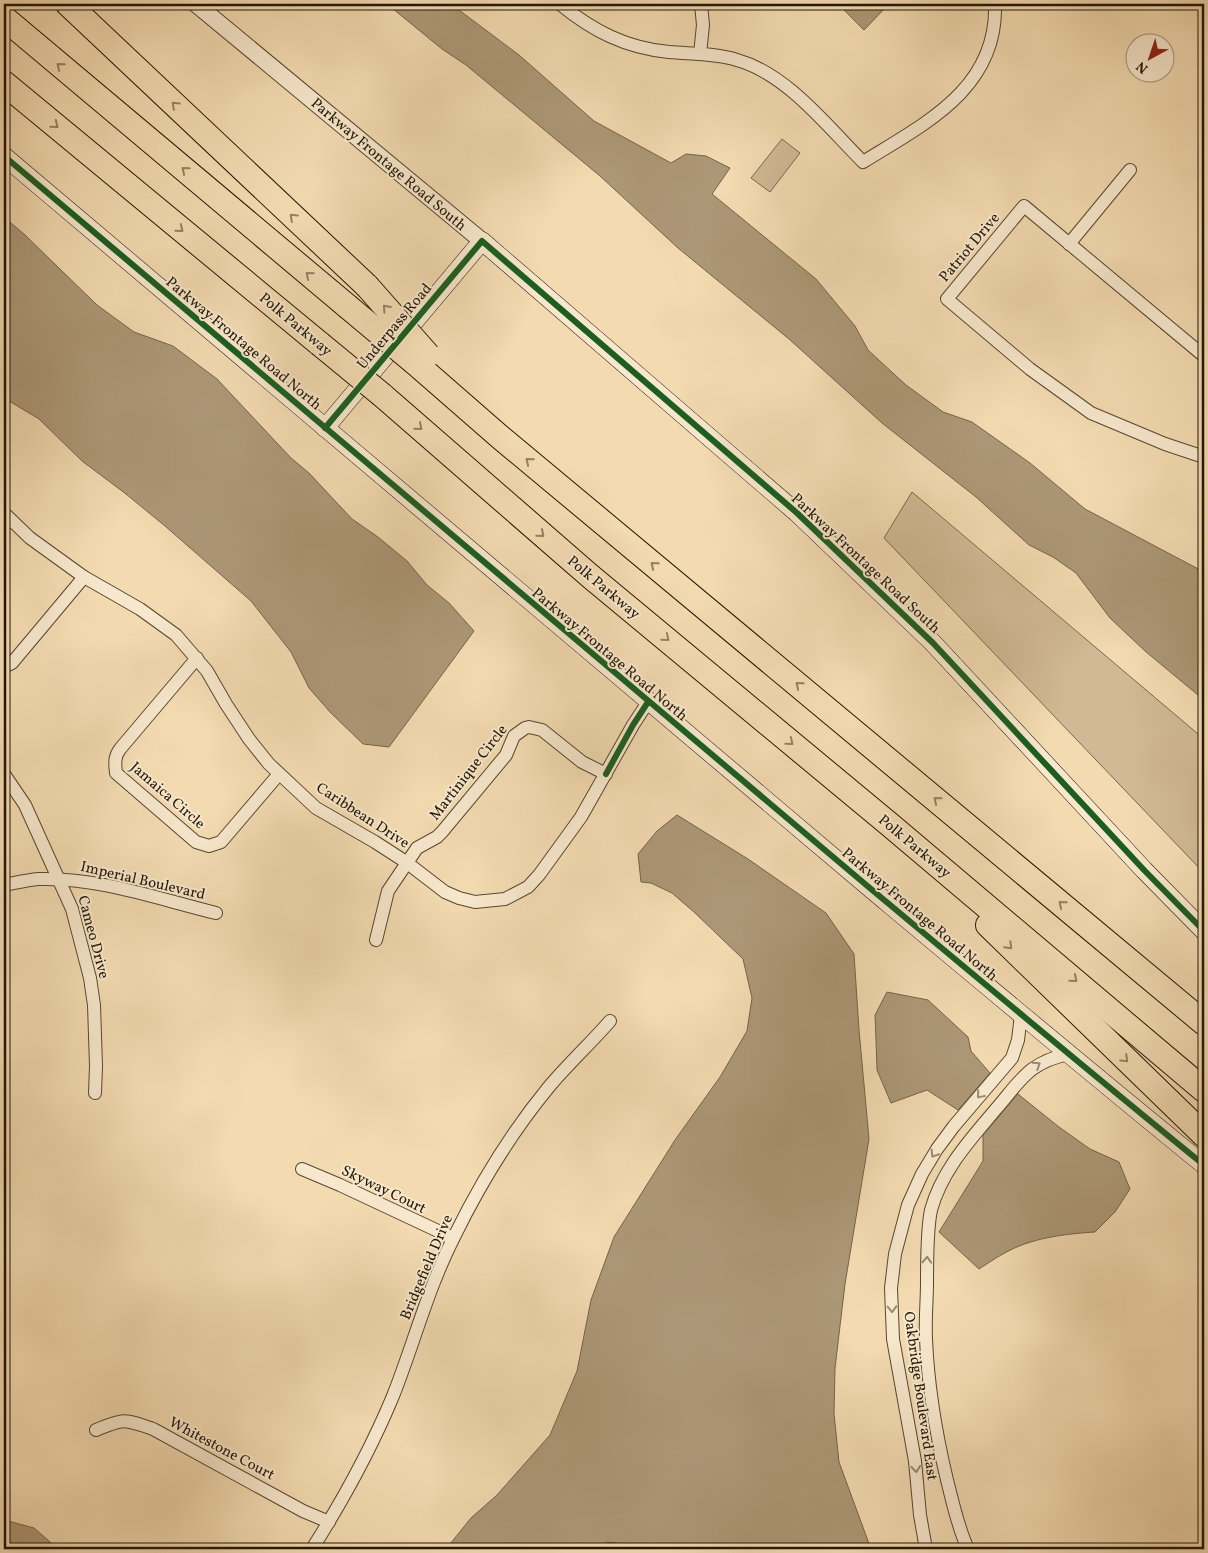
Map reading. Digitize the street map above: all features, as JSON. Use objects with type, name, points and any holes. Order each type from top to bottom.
[{"type":"highway","points":[[68,4],[367,286],[421,359],[500,437],[1204,1023]]},
{"type":"highway","points":[[4,18],[347,306],[421,359]]},
{"type":"highway","name":"Polk Parkway","points":[[4,83],[382,395],[590,576],[889,824],[1204,1090]]},
{"type":"highway","points":[[889,824],[1052,989],[1204,1135]]},
{"type":"highway","points":[[1100,935],[1204,1011]]},
{"type":"main road","name":"Parkway Frontage Road North","points":[[4,156],[648,702],[1021,1015],[1204,1165]]},
{"type":"main road","name":"Underpass Road","points":[[325,428],[482,241]]},
{"type":"main road","name":"Parkway Frontage Road South","points":[[482,241],[812,527],[933,643],[1144,870],[1204,931]]},
{"type":"street","name":"Parkway Frontage Road South","points":[[196,4],[482,241]]},
{"type":"street","points":[[560,4],[579,19],[616,40],[644,49],[700,54],[737,60],[767,73],[790,90],[863,162],[939,114],[957,98],[976,73],[987,51],[996,18],[995,4]]},
{"type":"street","points":[[700,54],[703,25],[701,4]]},
{"type":"street","points":[[1069,244],[1130,170]]},
{"type":"street","name":"Patriot Drive","points":[[1204,356],[1024,206],[947,299],[1030,369],[1091,413],[1165,444],[1204,457]]},
{"type":"street","name":"Caribbean Drive","points":[[4,513],[30,538],[84,577],[159,622],[176,635],[207,671],[249,739],[279,774],[316,808],[375,842],[406,862],[445,892],[459,898],[475,902],[505,899],[528,886],[539,876],[581,817],[648,702]]},
{"type":"street","points":[[4,668],[12,663],[84,577]]},
{"type":"street","name":"Jamaica Circle","points":[[197,658],[120,749],[116,755],[116,773],[196,842],[209,846],[221,842],[279,774]]},
{"type":"street","name":"Martinique Circle","points":[[376,940],[388,891],[406,862],[417,848],[437,837],[442,832],[506,755],[514,736],[525,728],[538,728],[542,730],[582,762],[606,774]]},
{"type":"street","name":"Cameo Drive","points":[[4,774],[25,805],[72,908],[90,978],[94,1005],[95,1093]]},
{"type":"street","name":"Imperial Boulevard","points":[[4,885],[37,880],[60,880],[105,886],[216,913]]},
{"type":"street","name":"Oakbridge Boulevard East","points":[[926,1549],[920,1515],[915,1461],[893,1339],[891,1288],[895,1254],[908,1205],[922,1174],[937,1149],[1012,1058],[1018,1040],[1021,1015]]},
{"type":"street","name":"Bridgefield Drive","points":[[312,1549],[329,1522],[376,1434],[443,1261],[453,1238],[491,1168],[548,1088],[610,1021]]},
{"type":"street","name":"Oakbridge Boulevard East","points":[[968,1549],[954,1508],[938,1440],[930,1386],[926,1338],[927,1260],[931,1211],[945,1175],[979,1129],[1013,1089],[1034,1066],[1050,1058],[1069,1054]]},
{"type":"street","name":"Skyway Court","points":[[302,1169],[453,1238]]},
{"type":"street","name":"Whitestone Court","points":[[96,1430],[117,1421],[132,1422],[153,1430],[303,1511],[329,1522]]},
{"type":"shaded area","points":[[387,4],[451,4],[519,55],[594,121],[671,163],[686,154],[706,156],[730,168],[712,194],[816,279],[855,326],[868,350],[906,385],[943,412],[972,422],[1030,463],[1085,509],[1204,572],[1204,700],[1145,651],[1110,618],[1076,573],[1053,557],[1029,545],[976,497],[882,423],[789,339],[678,248],[600,176],[466,65],[442,49]]},
{"type":"shaded area","points":[[838,4],[889,4],[864,30]]},
{"type":"shaded area","points":[[782,139],[800,153],[770,192],[751,178]]},
{"type":"shaded area","points":[[4,217],[97,305],[134,332],[173,346],[217,379],[291,458],[309,473],[352,519],[407,561],[427,585],[449,603],[474,631],[389,747],[363,744],[330,712],[309,688],[291,652],[251,601],[165,526],[82,461],[39,419],[4,398]]},
{"type":"shaded area","points":[[912,492],[1204,739],[1204,873],[884,538]]},
{"type":"shaded area","points":[[677,815],[748,859],[826,913],[854,954],[869,1139],[845,1284],[835,1368],[834,1414],[839,1462],[871,1549],[670,1549],[606,1542],[600,1549],[446,1549],[471,1518],[497,1495],[550,1435],[577,1371],[591,1300],[614,1237],[675,1140],[720,1077],[747,1031],[752,998],[743,959],[672,893],[651,883],[641,882],[638,854],[657,831]]},
{"type":"shaded area","points":[[887,992],[928,1000],[968,1037],[971,1051],[990,1073],[958,1110],[927,1090],[891,1103],[877,1070],[875,1015]]},
{"type":"shaded area","points":[[1018,1094],[1090,1149],[1119,1162],[1130,1189],[1115,1212],[1095,1232],[1059,1236],[1024,1244],[979,1269],[939,1232],[983,1161],[983,1135]]},
{"type":"shaded area","points":[[4,1520],[34,1528],[58,1549],[4,1549]]},
{"type":"cycle path","points":[[4,156],[762,798],[1204,1165]]},
{"type":"cycle path","points":[[325,428],[482,241],[797,513],[933,643],[1144,870],[1204,931]]},
{"type":"cycle path","points":[[606,774],[648,702]]}]
